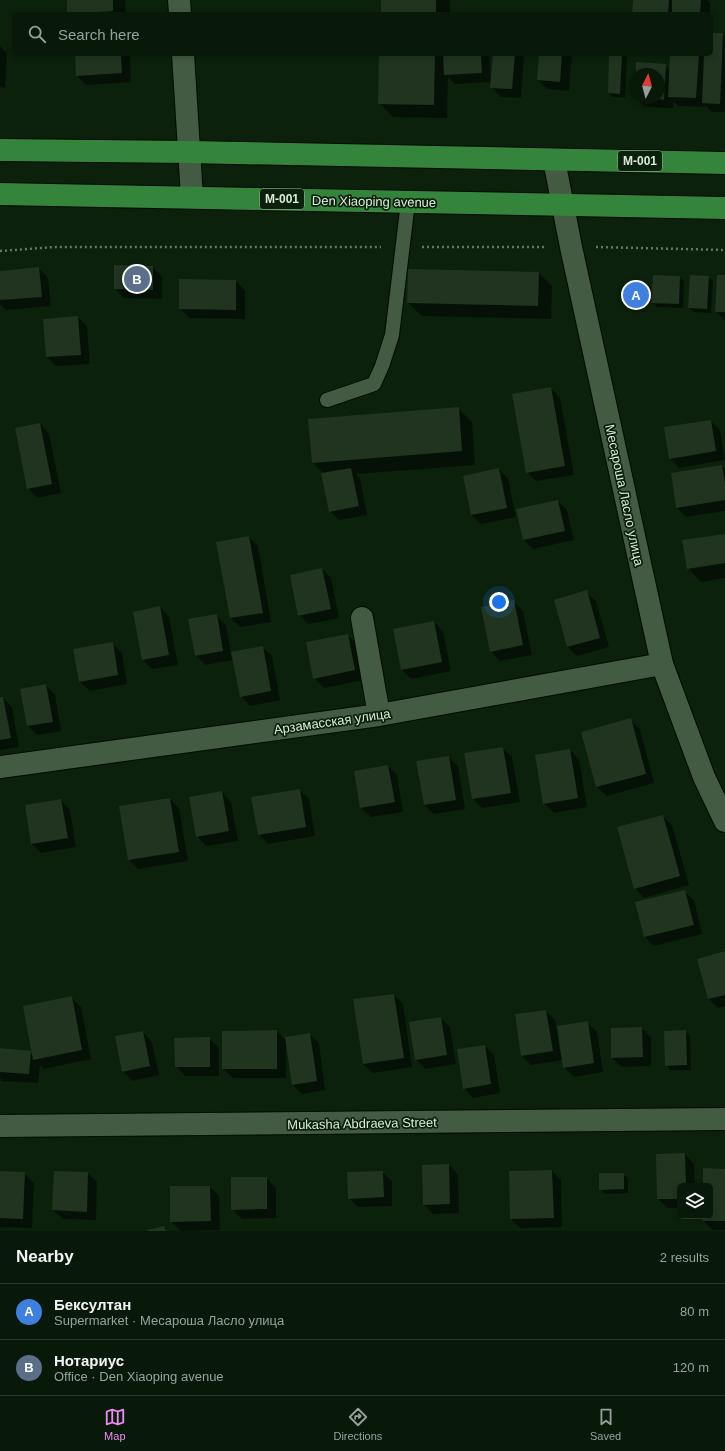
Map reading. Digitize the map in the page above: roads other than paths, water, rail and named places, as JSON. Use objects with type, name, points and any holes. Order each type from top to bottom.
[{"type":"main road","name":"M-001","points":[[0,150],[189,152],[725,163]]},
{"type":"main road","name":"Den Xiaoping avenue","points":[[0,194],[725,208]]},
{"type":"street","points":[[179,0],[180,12]]},
{"type":"street","points":[[183,56],[192,197]]},
{"type":"street","name":"Месароша Ласло улица","points":[[554,160],[570,247],[662,664],[704,777],[725,821]]},
{"type":"street","points":[[362,618],[379,715]]},
{"type":"street","name":"Арзамасская улица","points":[[0,767],[379,715],[662,664]]},
{"type":"street","name":"Mukasha Abdraeva Street","points":[[0,1126],[725,1119]]},
{"type":"lane","points":[[327,400],[374,384],[382,366],[392,335],[408,202]]},
{"type":"place","name":"Нотариус","points":[[137,279]]},
{"type":"place","name":"Бексултан","points":[[636,295]]}]
